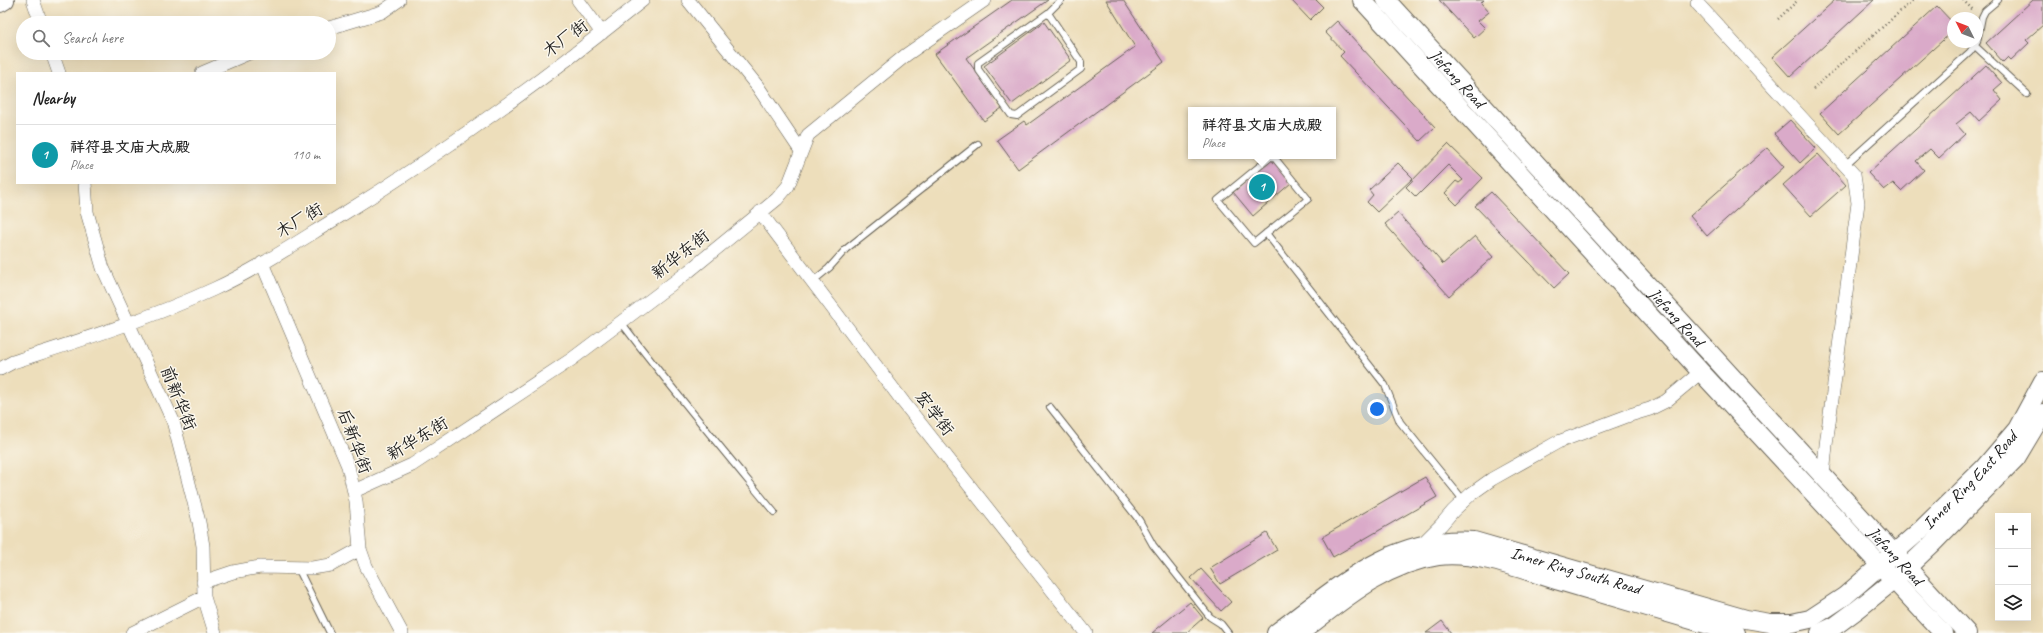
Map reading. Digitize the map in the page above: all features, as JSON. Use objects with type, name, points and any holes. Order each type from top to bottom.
[{"type":"main road","points":[[0,3],[5,0]]},
{"type":"main road","name":"Jiefang Road","points":[[1362,0],[1701,372],[1943,633]]},
{"type":"main road","name":"Jiefang Road","points":[[1386,0],[1968,633]]},
{"type":"main road","name":"Inner Ring East Road","points":[[1881,566],[1983,469],[2017,429],[2043,380]]},
{"type":"main road","name":"Inner Ring East Road","points":[[1894,580],[2016,458],[2043,412]]},
{"type":"main road","name":"Inner Ring South Road","points":[[1276,633],[1369,566],[1406,549],[1422,544],[1442,541],[1474,541],[1746,619],[1770,623],[1792,623],[1810,619],[1845,596],[1881,566]]},
{"type":"main road","name":"Inner Ring South Road","points":[[1300,633],[1357,590],[1386,572],[1419,561],[1452,555],[1499,563],[1736,633]]},
{"type":"main road","points":[[1820,633],[1835,626],[1894,580]]},
{"type":"street","points":[[33,0],[39,16]]},
{"type":"street","points":[[336,26],[382,12],[399,0]]},
{"type":"street","points":[[578,0],[602,34]]},
{"type":"street","name":"木厂街","points":[[0,369],[13,362],[128,324],[214,289],[262,263],[376,194],[486,119],[602,34],[643,0]]},
{"type":"street","points":[[688,0],[758,87],[801,151]]},
{"type":"street","name":"新华东街","points":[[354,491],[412,466],[572,359],[689,271],[777,199],[788,186],[808,135],[824,120],[906,55],[985,0]]},
{"type":"street","points":[[1697,3],[1854,175],[1858,203],[1827,437],[1824,478]]},
{"type":"street","points":[[54,60],[59,72]]},
{"type":"street","points":[[204,72],[233,60]]},
{"type":"street","name":"前新华街","points":[[84,184],[88,212],[102,268],[173,421],[199,522],[203,546],[204,597],[215,633]]},
{"type":"street","name":"宏学街","points":[[760,212],[904,403],[1081,631]]},
{"type":"street","name":"后新华街","points":[[262,263],[348,466],[354,491],[360,549],[366,566],[402,633]]},
{"type":"street","points":[[1422,544],[1464,501],[1492,479],[1558,442],[1650,409],[1666,401],[1701,372]]},
{"type":"street","points":[[204,582],[245,569],[273,566],[312,568],[331,565],[360,549]]},
{"type":"street","points":[[132,633],[204,597]]},
{"type":"lane","points":[[1048,13],[1081,62],[1081,69],[1017,116],[1011,115],[978,69],[978,63],[1048,13],[1061,0]]},
{"type":"lane","points":[[1983,15],[1985,11],[1998,0]]},
{"type":"lane","points":[[1845,165],[1971,48]]},
{"type":"lane","points":[[1981,48],[2027,94]]},
{"type":"lane","points":[[812,282],[829,268],[846,248],[978,144]]},
{"type":"lane","points":[[1269,159],[1218,200],[1254,243],[1308,199],[1275,159]]},
{"type":"lane","points":[[1266,233],[1385,384],[1400,422],[1464,501]]},
{"type":"lane","points":[[621,322],[670,388],[692,411],[774,512]]},
{"type":"lane","points":[[1050,407],[1139,520],[1153,546],[1210,617],[1221,624],[1228,633]]},
{"type":"lane","points":[[298,568],[330,633]]},
{"type":"path","points":[[1778,18],[1798,0]]},
{"type":"path","points":[[1813,89],[1913,0]]},
{"type":"path","points":[[1963,0],[1976,12]]},
{"type":"building","points":[[1012,0],[1048,0],[966,58],[1002,108],[984,121],[935,54]]},
{"type":"building","points":[[1106,0],[1123,0],[1164,62],[1018,169],[997,140],[1024,121],[1027,125],[1135,47]]},
{"type":"building","points":[[1291,0],[1316,0],[1323,7],[1310,20]]},
{"type":"building","points":[[1439,0],[1484,0],[1481,3],[1489,12],[1478,21],[1485,28],[1474,38]]},
{"type":"building","points":[[1835,0],[1874,0],[1790,77],[1772,57]]},
{"type":"building","points":[[2033,0],[2043,0],[2043,25],[2026,40],[2029,43],[2011,60],[2008,57],[2003,62],[1986,43]]},
{"type":"building","points":[[1937,6],[1947,17],[1947,36],[1839,134],[1820,113]]},
{"type":"building","points":[[1337,21],[1435,127],[1420,141],[1340,56],[1344,52],[1325,32]]},
{"type":"building","points":[[1044,22],[1071,60],[1012,104],[984,66]]},
{"type":"building","points":[[1986,65],[2002,83],[1994,90],[2002,100],[1979,121],[1971,112],[1956,124],[1965,134],[1939,158],[1930,149],[1916,161],[1924,170],[1901,191],[1893,183],[1884,190],[1868,173]]},
{"type":"building","points":[[1790,120],[1816,148],[1800,163],[1774,134]]},
{"type":"building","points":[[1448,144],[1483,178],[1457,205],[1445,193],[1456,181],[1459,183],[1463,180],[1448,165],[1416,197],[1406,187]]},
{"type":"building","points":[[1767,148],[1784,167],[1707,236],[1690,216]]},
{"type":"building","points":[[1818,154],[1846,185],[1811,216],[1783,185]]},
{"type":"building","points":[[1272,159],[1291,183],[1253,216],[1233,192]]},
{"type":"building","points":[[1398,163],[1413,178],[1377,212],[1367,202],[1373,195],[1369,190]]},
{"type":"building","points":[[1491,192],[1569,274],[1554,288],[1475,206]]},
{"type":"building","points":[[1398,213],[1443,264],[1475,236],[1493,257],[1449,296],[1385,224]]},
{"type":"building","points":[[1425,477],[1437,497],[1333,557],[1322,537]]},
{"type":"building","points":[[1267,533],[1277,550],[1220,584],[1210,568]]},
{"type":"building","points":[[1201,569],[1231,602],[1221,611],[1191,578]]},
{"type":"building","points":[[1190,602],[1203,618],[1186,633],[1152,633]]},
{"type":"building","points":[[1442,621],[1451,633],[1426,633]]},
{"type":"place","name":"祥符县文庙大成殿","points":[[1262,187]]}]
